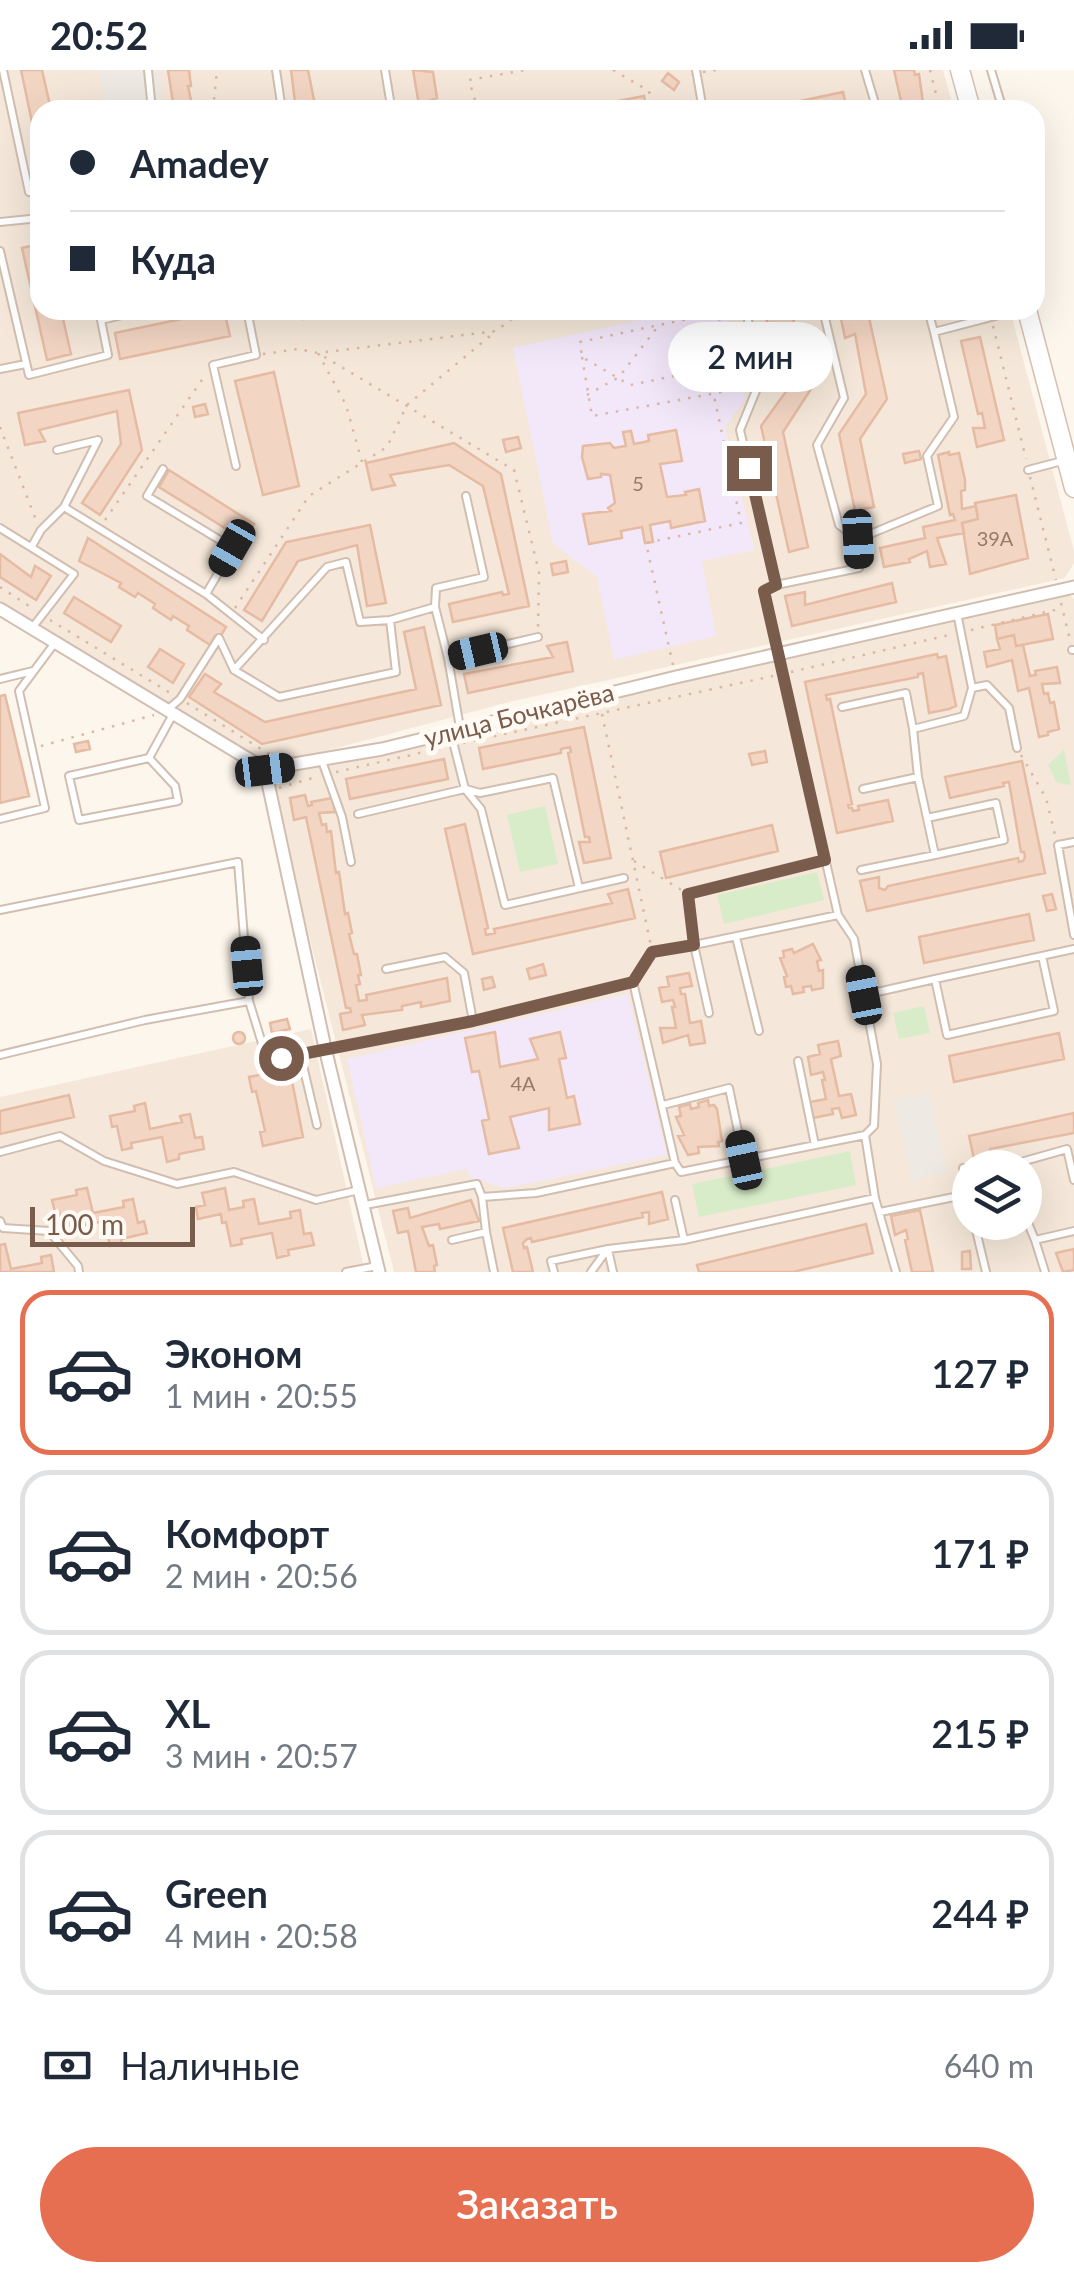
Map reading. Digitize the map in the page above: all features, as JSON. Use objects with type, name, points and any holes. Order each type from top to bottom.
[{"type":"street","points":[[960,70],[969,100]]},
{"type":"street","points":[[1030,320],[1074,488]]},
{"type":"street","name":"улица Бочкарёва","points":[[265,770],[382,748],[1074,587]]},
{"type":"street","points":[[0,609],[265,770],[378,1269]]},
{"type":"lane","points":[[3,70],[29,192]]},
{"type":"lane","points":[[148,70],[151,100]]},
{"type":"lane","points":[[276,70],[280,100]]},
{"type":"lane","points":[[386,70],[390,100]]},
{"type":"lane","points":[[865,70],[874,100]]},
{"type":"lane","points":[[991,70],[1000,100]]},
{"type":"lane","points":[[697,72],[701,100]]},
{"type":"lane","points":[[0,222],[30,219]]},
{"type":"lane","points":[[0,251],[29,375],[108,355],[101,320]]},
{"type":"lane","points":[[236,466],[213,365],[256,356],[248,320]]},
{"type":"lane","points":[[748,320],[760,381],[740,430],[776,585]]},
{"type":"lane","points":[[825,320],[844,398],[817,446],[840,525],[858,539]]},
{"type":"lane","points":[[858,539],[938,506],[927,456],[954,417],[931,320]]},
{"type":"lane","points":[[934,332],[983,320]]},
{"type":"lane","points":[[0,369],[26,364]]},
{"type":"lane","points":[[32,546],[41,530],[64,507],[98,440],[57,450]]},
{"type":"lane","points":[[1028,470],[1067,459]]},
{"type":"lane","points":[[164,470],[148,496],[232,548],[206,594]]},
{"type":"lane","points":[[466,496],[484,577],[436,588],[435,607],[460,728],[452,738],[453,746],[465,789],[481,810],[504,905],[624,878]]},
{"type":"lane","points":[[64,507],[206,594],[264,640]]},
{"type":"lane","points":[[0,528],[74,574],[31,629]]},
{"type":"lane","points":[[633,982],[681,1172],[864,1134],[874,1126],[876,1064],[854,939],[838,915],[764,591],[776,585],[859,568],[858,539]]},
{"type":"lane","points":[[234,670],[327,567],[346,562],[360,622],[390,620],[435,607]]},
{"type":"lane","points":[[913,729],[964,716],[972,688],[957,613]]},
{"type":"lane","points":[[149,758],[168,714],[220,638],[234,670],[279,698],[396,672],[390,620]]},
{"type":"lane","points":[[448,658],[538,636]]},
{"type":"lane","points":[[0,819],[45,808],[19,691],[54,644]]},
{"type":"lane","points":[[0,679],[34,670]]},
{"type":"lane","points":[[972,688],[987,685],[1009,708],[1017,748]]},
{"type":"lane","points":[[842,707],[906,693],[918,778],[935,855]]},
{"type":"lane","points":[[149,758],[175,786],[178,800],[80,820],[69,776],[149,758]]},
{"type":"lane","points":[[322,760],[342,817],[351,862]]},
{"type":"lane","points":[[358,814],[465,789],[480,794],[553,778],[580,888]]},
{"type":"lane","points":[[863,789],[918,778]]},
{"type":"lane","points":[[861,870],[1004,840],[996,803],[927,818]]},
{"type":"lane","points":[[1074,842],[1058,846],[1074,934]]},
{"type":"lane","points":[[709,1013],[688,894],[825,860]]},
{"type":"lane","points":[[0,910],[238,862],[250,1001],[265,1052],[281,1058],[473,1021],[633,982],[652,952],[838,915]]},
{"type":"lane","points":[[736,937],[759,1031]]},
{"type":"lane","points":[[864,995],[1074,948]]},
{"type":"lane","points":[[934,979],[947,1035],[1054,1011],[1042,956]]},
{"type":"lane","points":[[386,970],[445,957],[464,973],[473,1021]]},
{"type":"lane","points":[[0,1054],[145,1020],[250,1001]]},
{"type":"lane","points":[[300,1053],[317,1125]]},
{"type":"lane","points":[[798,1061],[815,1145]]},
{"type":"lane","points":[[663,1104],[729,1088],[744,1160]]},
{"type":"lane","points":[[864,1134],[875,1198],[896,1272]]},
{"type":"lane","points":[[0,1152],[60,1136],[104,1161],[178,1184],[234,1172],[316,1200],[359,1190]]},
{"type":"lane","points":[[1042,1156],[1067,1149],[1074,1180]]},
{"type":"lane","points":[[482,1197],[536,1193],[676,1163]]},
{"type":"lane","points":[[362,1205],[478,1184],[494,1272]]},
{"type":"lane","points":[[554,1272],[552,1261],[608,1248],[684,1240],[875,1198]]},
{"type":"lane","points":[[675,1200],[684,1240]]},
{"type":"lane","points":[[880,1212],[952,1201]]},
{"type":"lane","points":[[0,1221],[3,1228],[49,1231],[79,1272]]},
{"type":"lane","points":[[1042,1238],[1074,1231]]},
{"type":"lane","points":[[452,1240],[486,1232]]},
{"type":"lane","points":[[978,1240],[986,1272]]},
{"type":"lane","points":[[1035,1240],[1045,1272]]},
{"type":"lane","points":[[591,1272],[608,1248]]},
{"type":"lane","points":[[608,1248],[613,1272]]},
{"type":"lane","points":[[346,1272],[378,1269]]},
{"type":"path","points":[[214,100],[217,70]]},
{"type":"path","points":[[475,100],[468,80],[525,70]]},
{"type":"path","points":[[613,70],[649,91],[650,100]]},
{"type":"path","points":[[697,72],[716,70]]},
{"type":"path","points":[[930,70],[938,100]]},
{"type":"path","points":[[230,615],[309,496],[387,446],[407,404],[510,320]]},
{"type":"path","points":[[684,320],[580,342],[592,416],[733,390],[719,320]]},
{"type":"path","points":[[919,320],[934,332]]},
{"type":"path","points":[[991,320],[1073,650]]},
{"type":"path","points":[[587,395],[620,378],[659,325]]},
{"type":"path","points":[[318,353],[496,330]]},
{"type":"path","points":[[256,356],[298,349],[318,353],[514,470],[539,572],[538,636]]},
{"type":"path","points":[[318,353],[346,405],[362,462]]},
{"type":"path","points":[[582,357],[630,385],[728,366]]},
{"type":"path","points":[[99,528],[213,365]]},
{"type":"path","points":[[676,677],[646,543],[741,523],[714,395]]},
{"type":"path","points":[[0,427],[41,530]]},
{"type":"path","points":[[0,587],[265,752]]},
{"type":"path","points":[[298,782],[1063,608]]},
{"type":"path","points":[[602,712],[652,952]]},
{"type":"path","points":[[31,749],[168,714]]},
{"type":"path","points":[[1017,748],[1046,798],[1058,846]]},
{"type":"path","points":[[633,861],[688,894]]},
{"type":"shaded area","points":[[0,70],[943,70],[951,100],[30,100],[30,320],[1013,320],[1074,551],[1074,563],[1065,578],[505,703],[263,765],[0,602]]},
{"type":"shaded area","points":[[98,70],[159,70],[163,100],[106,100]]},
{"type":"shaded area","points":[[640,320],[728,320],[746,398],[725,427],[754,550],[702,561],[716,636],[614,660],[597,577],[553,543],[513,348]]},
{"type":"shaded area","points":[[1069,594],[1074,599],[1074,1272],[394,1272],[272,789],[285,773]]},
{"type":"shaded area","points":[[628,994],[667,1155],[505,1188],[470,1177],[467,1169],[376,1188],[347,1059]]},
{"type":"shaded area","points":[[311,1029],[365,1272],[0,1272],[0,1097]]},
{"type":"shaded area","points":[[929,1092],[947,1173],[912,1181],[893,1100]]},
{"type":"green space","points":[[1064,749],[1071,785],[1057,783],[1048,765]]},
{"type":"green space","points":[[545,806],[558,864],[520,872],[507,815]]},
{"type":"green space","points":[[817,872],[824,900],[724,924],[717,895]]},
{"type":"green space","points":[[924,1006],[930,1033],[899,1039],[893,1013]]},
{"type":"green space","points":[[850,1151],[856,1185],[699,1217],[692,1184]]},
{"type":"building","points":[[21,70],[42,70],[49,100],[30,100],[30,113]]},
{"type":"building","points":[[168,70],[189,70],[191,100],[172,100]]},
{"type":"building","points":[[291,70],[308,70],[314,100],[295,100]]},
{"type":"building","points":[[413,70],[433,72],[437,98],[418,100]]},
{"type":"building","points":[[894,70],[914,70],[915,75],[919,74],[923,100],[901,100]]},
{"type":"building","points":[[668,73],[679,82],[674,90],[662,81]]},
{"type":"building","points":[[843,92],[845,100],[805,100]]},
{"type":"building","points":[[30,246],[30,284],[22,248]]},
{"type":"building","points":[[38,320],[63,320],[71,354],[47,360]]},
{"type":"building","points":[[177,320],[226,320],[230,336],[120,359],[115,333]]},
{"type":"building","points":[[767,320],[794,320],[811,389],[783,432],[808,547],[789,552],[761,426],[790,386],[780,326],[769,331]]},
{"type":"building","points":[[841,320],[870,320],[887,399],[860,439],[874,507],[855,511],[839,434],[866,394],[855,334],[845,338]]},
{"type":"building","points":[[980,337],[1004,440],[977,447],[973,428],[985,428],[982,413],[978,414],[961,341]]},
{"type":"building","points":[[274,372],[299,486],[263,495],[235,381]]},
{"type":"building","points":[[129,390],[142,450],[100,515],[82,503],[121,444],[117,411],[39,430],[45,441],[25,445],[18,413]]},
{"type":"building","points":[[205,404],[208,414],[195,417],[193,407]]},
{"type":"building","points":[[676,430],[682,461],[660,464],[667,497],[699,489],[705,521],[671,528],[670,521],[650,525],[653,542],[645,543],[642,527],[621,531],[622,538],[589,544],[583,514],[611,511],[608,508],[615,503],[610,475],[588,479],[583,446],[626,446],[623,432],[631,431],[634,444],[649,441],[648,435]]},
{"type":"building","points":[[518,437],[521,448],[506,452],[503,440]]},
{"type":"building","points":[[454,443],[501,474],[529,606],[453,622],[449,604],[502,592],[509,594],[483,486],[449,465],[390,475],[395,485],[372,490],[366,463]]},
{"type":"building","points":[[919,451],[921,459],[905,463],[903,454]]},
{"type":"building","points":[[959,453],[965,480],[962,509],[976,506],[978,519],[962,523],[964,533],[937,538],[946,564],[930,567],[927,551],[909,559],[910,562],[884,567],[880,548],[925,538],[923,527],[955,520],[950,515],[938,455]]},
{"type":"building","points":[[169,470],[254,524],[244,540],[159,487]]},
{"type":"building","points":[[1016,495],[1028,558],[970,574],[962,523],[978,519],[975,503]]},
{"type":"building","points":[[370,525],[386,603],[367,606],[357,545],[298,561],[262,621],[244,610],[286,542]]},
{"type":"building","points":[[88,538],[226,627],[219,639],[215,636],[210,645],[187,630],[189,626],[153,608],[155,604],[138,593],[135,597],[119,587],[121,583],[79,561]]},
{"type":"building","points":[[0,554],[31,577],[35,566],[51,576],[36,600],[0,577]]},
{"type":"building","points":[[566,561],[568,572],[553,575],[551,564]]},
{"type":"building","points":[[892,583],[896,602],[792,626],[785,596],[805,592],[805,605]]},
{"type":"building","points":[[74,597],[121,626],[111,642],[64,613]]},
{"type":"building","points":[[1048,614],[1053,639],[1016,646],[1014,635],[997,639],[995,625]]},
{"type":"building","points":[[424,627],[441,705],[262,744],[189,697],[205,674],[221,684],[214,692],[265,722],[416,689],[404,632]]},
{"type":"building","points":[[1014,635],[1016,646],[1023,645],[1030,676],[1036,675],[1035,671],[1057,667],[1060,683],[1042,684],[1050,703],[1054,702],[1059,729],[1048,735],[1039,737],[1029,688],[1018,691],[1012,660],[987,667],[984,652],[1000,649],[997,639]]},
{"type":"building","points":[[567,642],[573,671],[468,693],[464,674],[553,657],[547,646]]},
{"type":"building","points":[[160,649],[184,664],[173,683],[148,667]]},
{"type":"building","points":[[937,654],[938,658],[946,656],[956,706],[949,709],[929,713],[923,673],[826,695],[852,804],[849,808],[859,810],[858,806],[888,800],[893,821],[837,833],[805,682]]},
{"type":"building","points":[[5,695],[29,796],[0,803],[0,696]]},
{"type":"building","points":[[584,727],[611,858],[584,863],[579,842],[590,842],[585,837],[570,747],[561,749],[561,753],[483,769],[479,748]]},
{"type":"building","points":[[88,741],[90,749],[76,752],[74,744]]},
{"type":"building","points":[[765,751],[767,762],[752,765],[749,754]]},
{"type":"building","points":[[444,759],[448,779],[350,799],[346,779]]},
{"type":"building","points":[[1022,761],[1045,873],[867,911],[860,881],[879,877],[879,888],[885,890],[888,886],[1018,858],[1023,861],[1009,782],[950,798],[945,777]]},
{"type":"building","points":[[305,795],[308,806],[332,798],[335,812],[319,813],[322,825],[326,824],[327,832],[331,831],[336,873],[339,872],[352,933],[349,934],[361,975],[360,984],[356,985],[359,1001],[367,1000],[366,995],[447,978],[450,1001],[421,1007],[421,1002],[402,1006],[402,1010],[362,1015],[365,1025],[343,1030],[340,1014],[351,1012],[346,1008],[306,817],[294,820],[290,798]]},
{"type":"building","points":[[465,824],[488,928],[486,935],[495,933],[494,929],[612,903],[608,894],[628,889],[635,918],[473,954],[445,829]]},
{"type":"building","points":[[772,825],[778,851],[666,878],[660,852]]},
{"type":"building","points":[[1052,894],[1056,909],[1047,911],[1043,896]]},
{"type":"building","points":[[1029,914],[1034,940],[924,963],[919,937]]},
{"type":"building","points":[[813,944],[821,960],[817,961],[819,971],[823,970],[823,988],[803,987],[804,992],[793,994],[791,986],[786,987],[787,976],[780,958],[784,957],[783,951],[792,949],[794,953]]},
{"type":"building","points":[[543,964],[546,975],[530,979],[527,969]]},
{"type":"building","points":[[689,973],[692,986],[680,988],[681,994],[685,994],[690,1023],[701,1021],[705,1043],[690,1045],[688,1035],[663,1043],[660,1028],[676,1028],[675,1007],[673,1000],[662,1002],[659,988],[669,986],[667,977]]},
{"type":"building","points":[[492,977],[495,987],[484,990],[482,979]]},
{"type":"building","points":[[287,1019],[290,1029],[272,1033],[270,1023]]},
{"type":"building","points":[[239,1032],[245,1038],[239,1044],[233,1038]]},
{"type":"building","points":[[495,1032],[500,1067],[538,1059],[530,1039],[560,1032],[566,1058],[559,1059],[567,1098],[574,1096],[580,1124],[549,1130],[549,1108],[510,1117],[519,1148],[489,1154],[482,1121],[489,1119],[479,1071],[472,1072],[465,1038]]},
{"type":"building","points":[[1059,1033],[1064,1059],[954,1082],[949,1056]]},
{"type":"building","points":[[838,1041],[841,1056],[831,1059],[839,1096],[851,1094],[856,1115],[842,1118],[839,1108],[832,1109],[833,1114],[813,1118],[810,1102],[826,1099],[825,1080],[823,1072],[811,1075],[808,1057],[820,1054],[818,1045]]},
{"type":"building","points":[[291,1061],[303,1137],[263,1146],[260,1132],[265,1131],[249,1077],[273,1072],[272,1065]]},
{"type":"building","points":[[69,1095],[74,1117],[0,1134],[0,1111]]},
{"type":"building","points":[[708,1100],[709,1106],[717,1109],[722,1141],[719,1146],[698,1147],[699,1153],[688,1155],[678,1136],[684,1135],[676,1117],[681,1116],[679,1107],[690,1104],[691,1109]]},
{"type":"building","points":[[145,1103],[150,1129],[182,1122],[180,1116],[190,1114],[195,1138],[202,1137],[204,1149],[179,1154],[179,1159],[167,1162],[162,1137],[131,1143],[132,1148],[122,1150],[117,1126],[112,1127],[110,1116],[135,1111],[134,1106]]},
{"type":"building","points":[[1074,1113],[1074,1133],[990,1150],[972,1150],[969,1136]]},
{"type":"building","points":[[87,1188],[93,1213],[124,1207],[123,1201],[133,1199],[138,1223],[144,1221],[147,1233],[110,1246],[105,1221],[74,1227],[75,1232],[64,1234],[52,1200],[77,1195],[76,1190]]},
{"type":"building","points":[[225,1188],[229,1210],[244,1207],[243,1201],[254,1199],[259,1224],[291,1218],[290,1212],[300,1210],[304,1234],[311,1233],[314,1245],[288,1250],[289,1255],[277,1258],[272,1233],[241,1239],[242,1244],[231,1246],[221,1214],[198,1219],[196,1207],[205,1205],[202,1193]]},
{"type":"building","points":[[662,1192],[668,1219],[649,1224],[649,1212],[642,1213],[643,1217],[532,1242],[527,1239],[523,1243],[533,1272],[513,1272],[503,1228]]},
{"type":"building","points":[[471,1200],[479,1221],[440,1229],[439,1224],[422,1227],[429,1246],[433,1245],[437,1265],[435,1272],[416,1272],[408,1231],[398,1233],[393,1211],[408,1208],[410,1218]]},
{"type":"building","points":[[920,1210],[933,1272],[912,1272],[906,1230],[895,1235],[891,1216]]},
{"type":"building","points":[[866,1224],[873,1253],[793,1272],[699,1272],[697,1265]]},
{"type":"building","points":[[5,1244],[11,1269],[42,1263],[41,1257],[51,1255],[54,1272],[0,1272],[0,1245]]},
{"type":"building","points":[[1074,1249],[1074,1270],[1063,1272],[1056,1253]]},
{"type":"building","points":[[970,1251],[971,1269],[962,1269],[962,1252]]},
{"type":"route","points":[[281,1058],[473,1021],[633,982],[652,952],[694,945],[688,894],[825,860],[764,591],[776,585],[749,468]]}]
